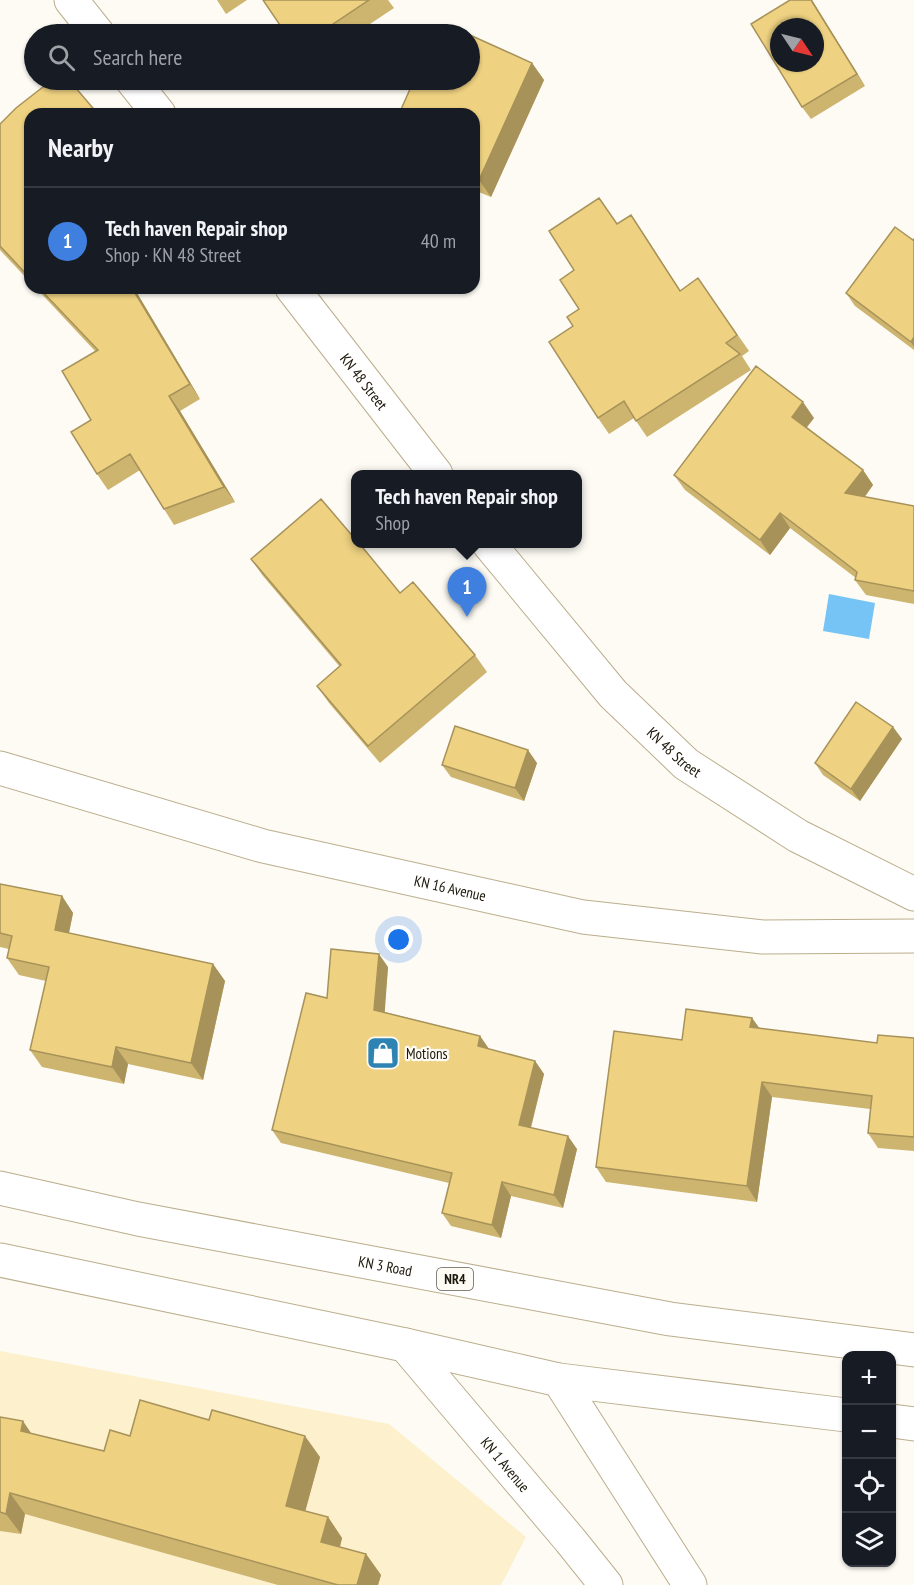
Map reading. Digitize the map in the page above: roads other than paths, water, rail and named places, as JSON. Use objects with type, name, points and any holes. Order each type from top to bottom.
[{"type":"main road","points":[[71,0],[90,24]]},
{"type":"main road","points":[[140,90],[154,108]]},
{"type":"main road","name":"KN 48 Street","points":[[297,294],[433,470]]},
{"type":"main road","name":"KN 48 Street","points":[[493,548],[613,694],[686,764],[798,836],[914,894]]},
{"type":"main road","name":"KN 16 Avenue","points":[[0,768],[263,846],[583,917],[763,937],[914,936]]},
{"type":"main road","name":"KN 3 Road","points":[[0,1188],[138,1219],[670,1319],[914,1350]]},
{"type":"main road","points":[[0,1260],[405,1345],[559,1380],[842,1415]]},
{"type":"main road","name":"KN 1 Avenue","points":[[405,1345],[606,1585]]},
{"type":"main road","points":[[559,1380],[690,1585]]},
{"type":"main road","points":[[896,1422],[914,1424]]},
{"type":"water","points":[[829,594],[875,603],[869,639],[823,631]]},
{"type":"place","name":"Tech haven Repair shop","points":[[467,617]]},
{"type":"place","name":"Motions","points":[[383,1053]]}]
